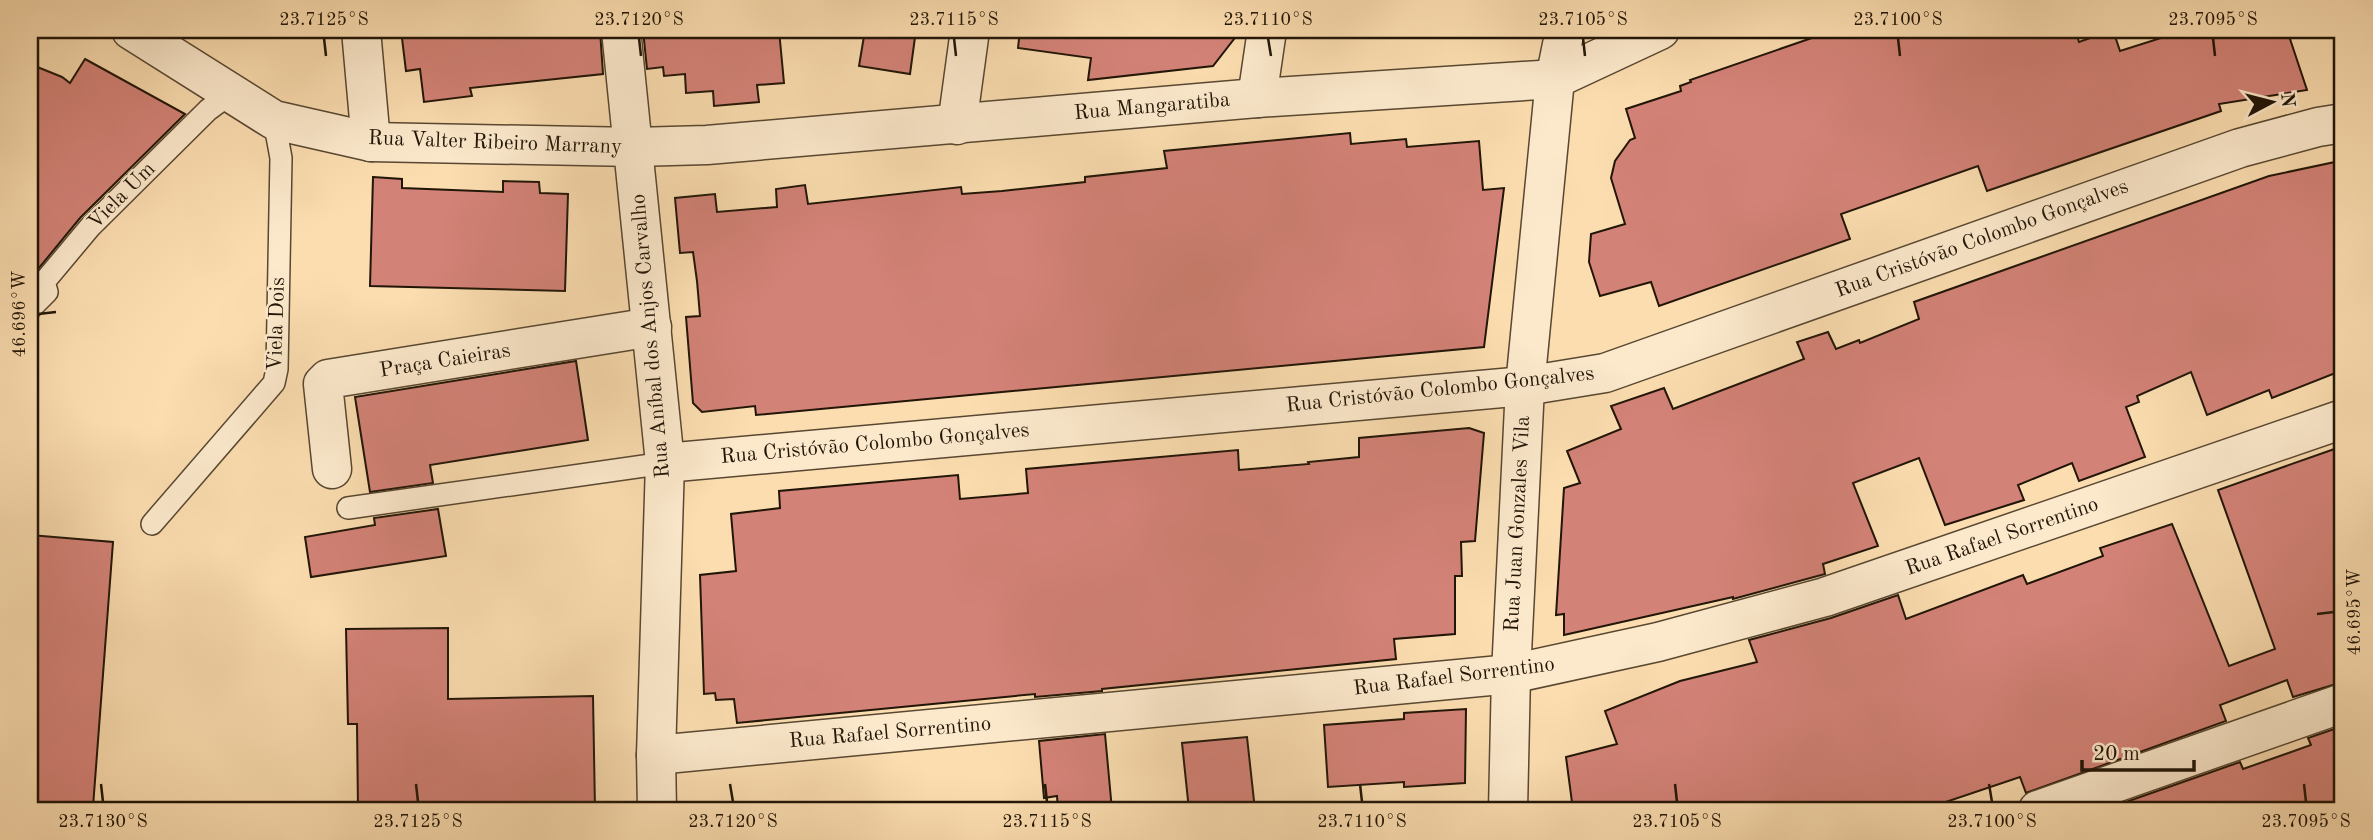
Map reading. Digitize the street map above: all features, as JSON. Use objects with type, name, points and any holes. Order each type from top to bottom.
[{"type":"street","name":"Rua Valter Ribeiro Marrany","points":[[131,30],[274,120],[371,142],[635,147]]},
{"type":"street","points":[[361,30],[371,142]]},
{"type":"street","name":"Rua Aníbal dos Anjos Carvalho","points":[[621,30],[635,147],[664,463],[656,755],[657,810]]},
{"type":"street","points":[[957,125],[970,30]]},
{"type":"street","points":[[1257,98],[1267,30]]},
{"type":"street","name":"Rua Juan Gonzales Vila","points":[[1508,810],[1511,674],[1525,386],[1555,79],[1565,30]]},
{"type":"street","name":"Rua Mangaratiba","points":[[635,147],[707,145],[1257,98],[1555,79],[1660,30]]},
{"type":"street","name":"Rua Cristóvão Colombo Gonçalves","points":[[664,463],[1525,386],[1605,373],[2240,148],[2343,123]]},
{"type":"street","name":"Praça Caieiras","points":[[332,469],[323,384],[328,379],[652,327]]},
{"type":"street","name":"Rua Rafael Sorrentino","points":[[656,755],[1511,674],[1658,642],[1825,597],[2343,419]]},
{"type":"street","points":[[2038,810],[2343,703]]},
{"type":"lane","name":"Viela Um","points":[[30,309],[47,292],[44,282],[90,227],[208,110],[231,93]]},
{"type":"lane","name":"Viela Dois","points":[[152,524],[274,383],[277,369],[281,158],[274,120]]},
{"type":"lane","points":[[348,508],[664,463]]},
{"type":"building","points":[[401,30],[600,30],[603,74],[470,88],[472,96],[424,102],[420,69],[406,71]]},
{"type":"building","points":[[643,30],[779,30],[784,83],[757,85],[759,102],[714,106],[713,91],[686,93],[685,74],[664,76],[663,67],[647,69]]},
{"type":"building","points":[[865,30],[916,30],[910,74],[859,66]]},
{"type":"building","points":[[1020,30],[1241,30],[1213,66],[1088,80],[1091,58],[1018,48]]},
{"type":"building","points":[[1835,30],[2075,30],[2079,42],[2113,30],[2120,51],[2186,30],[2287,30],[2307,90],[2219,104],[2221,111],[1987,191],[1978,166],[1841,214],[1850,239],[1659,306],[1651,282],[1600,296],[1589,262],[1591,234],[1625,224],[1611,178],[1615,161],[1630,140],[1635,138],[1626,109],[1681,91],[1680,86],[1691,82],[1690,80]]},
{"type":"building","points":[[85,59],[185,114],[80,218],[34,274],[30,291],[30,64],[70,83]]},
{"type":"building","points":[[1350,133],[1351,144],[1406,139],[1407,147],[1479,141],[1483,190],[1504,188],[1484,347],[756,415],[755,406],[702,412],[693,403],[686,317],[700,316],[697,281],[693,252],[680,253],[675,198],[715,194],[717,212],[777,207],[776,189],[805,185],[808,204],[961,187],[962,194],[1002,191],[1085,182],[1085,177],[1167,168],[1164,151]]},
{"type":"building","points":[[2335,162],[2343,183],[2343,370],[2272,398],[2269,390],[2207,415],[2191,372],[2137,396],[2139,402],[2126,407],[2145,457],[2079,481],[2072,463],[2018,485],[2024,500],[1945,525],[1919,458],[1853,483],[1878,546],[1823,564],[1825,574],[1733,599],[1564,635],[1564,614],[1556,615],[1564,488],[1580,483],[1567,451],[1621,429],[1611,406],[1664,388],[1673,409],[1804,359],[1797,342],[1828,332],[1836,349],[1859,340],[1860,343],[1919,319],[1914,302],[2269,176]]},
{"type":"building","points":[[373,177],[402,179],[402,188],[503,192],[503,181],[539,182],[540,193],[568,194],[565,291],[370,286]]},
{"type":"building","points":[[576,361],[588,440],[430,465],[433,483],[370,492],[355,397]]},
{"type":"building","points":[[1469,428],[1484,433],[1475,541],[1461,542],[1462,576],[1455,576],[1455,634],[1394,639],[1396,659],[1102,691],[1035,697],[1035,694],[737,723],[734,699],[716,700],[715,693],[704,694],[700,575],[736,571],[731,514],[780,508],[779,491],[958,475],[960,499],[1028,493],[1026,469],[1238,450],[1239,470],[1309,464],[1308,462],[1359,457],[1359,438]]},
{"type":"building","points":[[2343,446],[2343,682],[2293,697],[2287,680],[2220,705],[2226,721],[2026,793],[2020,777],[1922,810],[1573,810],[1566,757],[1617,744],[1605,711],[1680,681],[1757,662],[1749,640],[1831,618],[1898,595],[1906,619],[2023,575],[2027,584],[2103,556],[2100,548],[2172,524],[2229,666],[2275,649],[2218,490]]},
{"type":"building","points":[[438,509],[446,556],[311,577],[305,537],[375,525],[374,518]]},
{"type":"building","points":[[30,535],[113,542],[93,807],[30,802]]},
{"type":"building","points":[[448,628],[448,699],[593,696],[595,810],[358,810],[357,724],[348,724],[346,629]]},
{"type":"building","points":[[1466,709],[1465,783],[1404,787],[1404,782],[1328,787],[1324,725],[1404,719],[1404,713]]},
{"type":"building","points":[[2343,726],[2343,810],[2103,810],[2240,762],[2243,769],[2311,745],[2308,738]]},
{"type":"building","points":[[1105,734],[1112,810],[1058,810],[1057,796],[1044,798],[1039,741]]},
{"type":"building","points":[[1247,737],[1255,810],[1189,810],[1182,743]]}]
